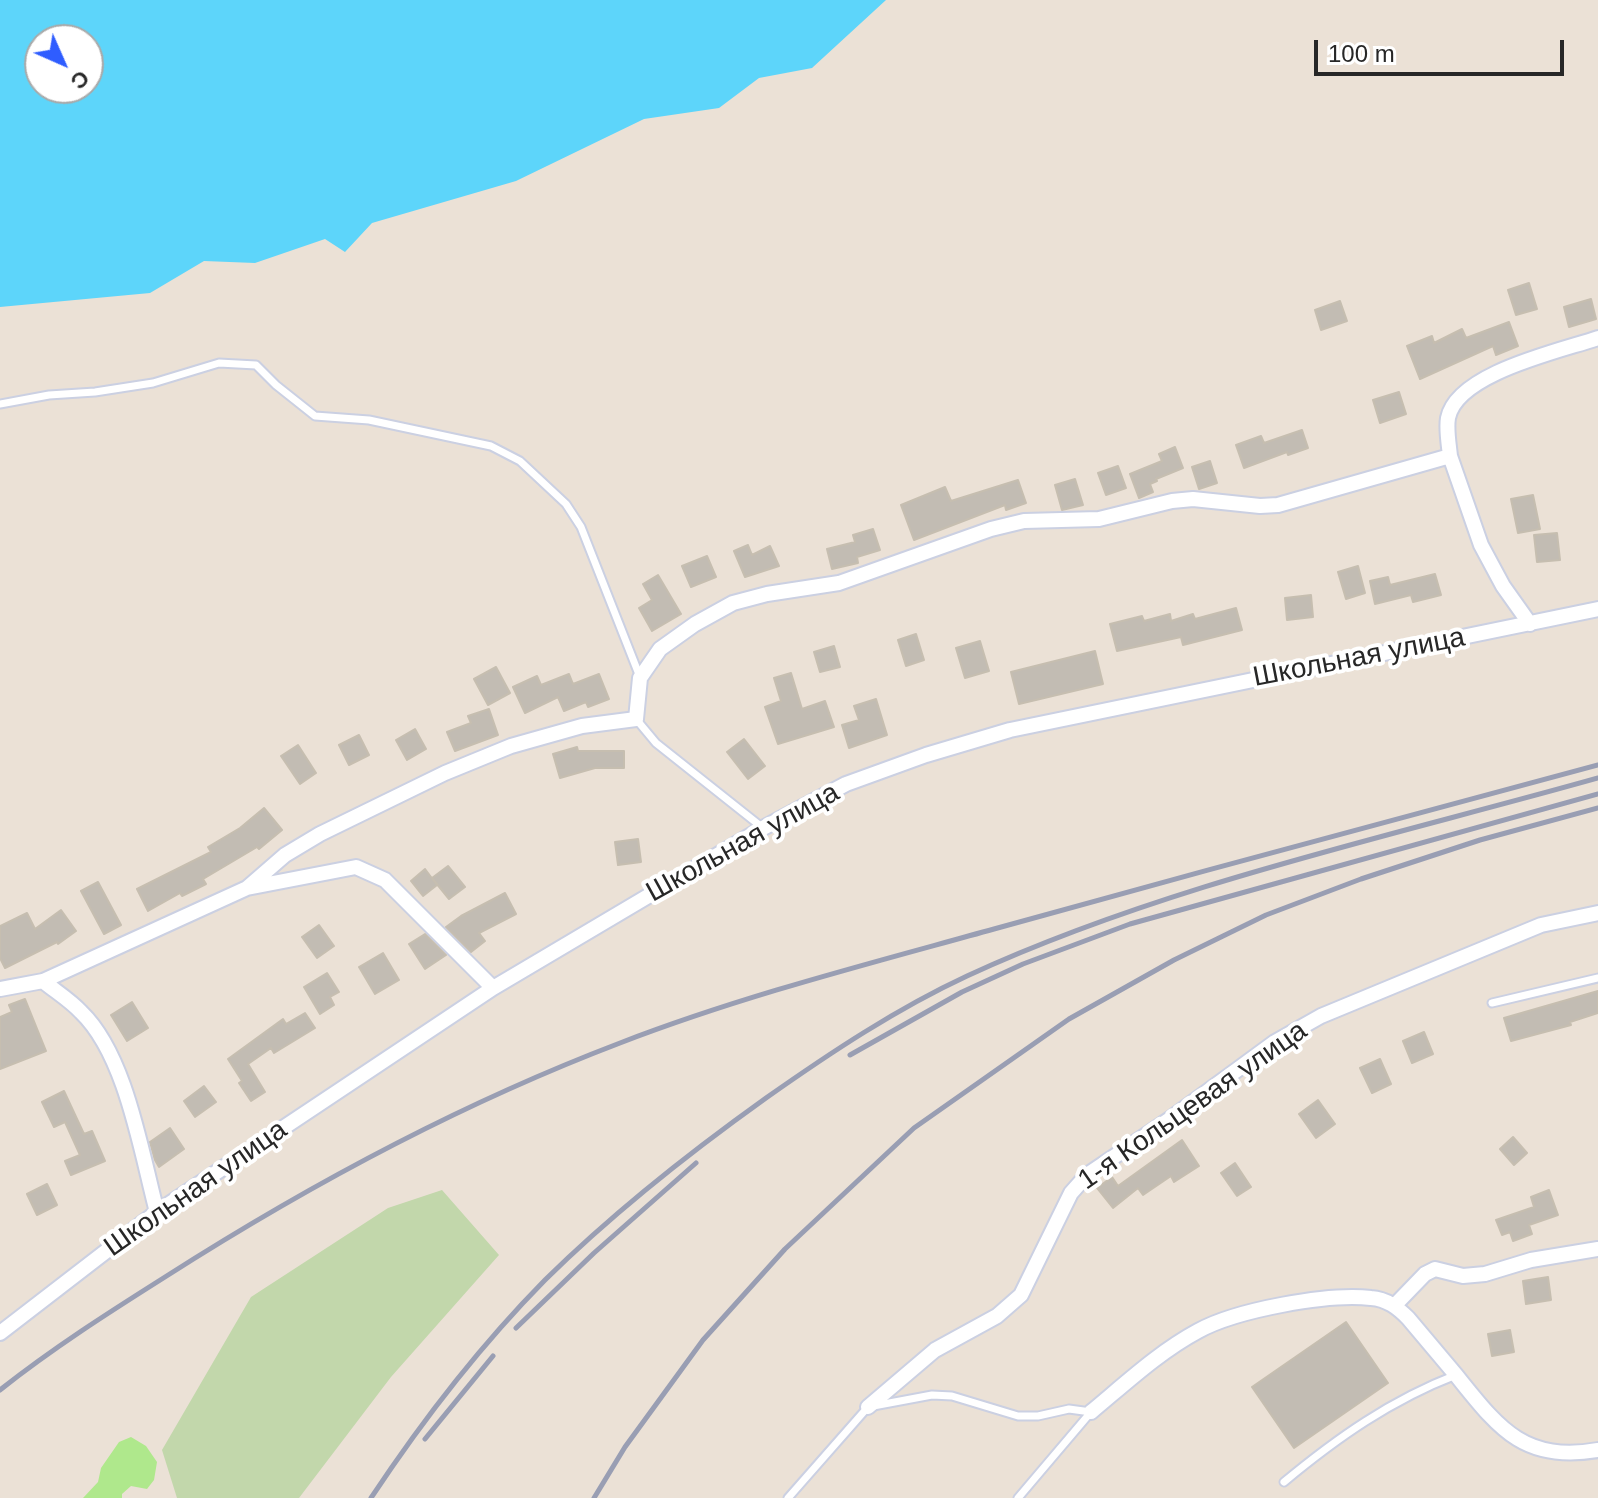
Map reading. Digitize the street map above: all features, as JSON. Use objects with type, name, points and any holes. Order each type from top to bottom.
[{"type":"street","points":[[1530,624],[1503,586],[1481,545],[1450,456],[1448,418],[1457,400],[1492,374],[1598,338]]},
{"type":"street","points":[[247,888],[285,855],[320,834],[445,773],[511,746],[582,726],[636,719],[640,678],[660,649],[695,624],[733,603],[767,594],[839,583],[991,529],[1024,521],[1099,519],[1172,501],[1193,499],[1278,505],[1450,456]]},
{"type":"street","name":"Школьная улица","points":[[0,1333],[157,1212],[493,988],[763,828],[846,784],[926,755],[1010,730],[1598,609]]},
{"type":"street","points":[[0,989],[43,981],[247,888],[356,867],[385,880],[493,988]]},
{"type":"street","name":"1-я Кольцевая улица","points":[[868,1407],[935,1350],[997,1316],[1021,1295],[1071,1193],[1087,1175],[1275,1042],[1321,1016],[1541,925],[1598,913]]},
{"type":"street","points":[[43,981],[82,1012],[117,1066],[157,1212]]},
{"type":"street","points":[[1395,1305],[1425,1274],[1435,1269],[1463,1276],[1485,1274],[1531,1260],[1598,1249]]},
{"type":"street","points":[[1091,1412],[1168,1349],[1201,1329],[1235,1315],[1311,1301],[1373,1298],[1395,1305],[1479,1406],[1516,1440],[1536,1448],[1558,1451],[1598,1450]]},
{"type":"lane","points":[[0,404],[153,383],[219,363],[256,365],[315,416],[369,420],[491,446],[520,461],[566,504],[581,527],[640,678]]},
{"type":"lane","points":[[636,719],[656,743],[763,828]]},
{"type":"lane","points":[[1492,1003],[1598,978]]},
{"type":"lane","points":[[1284,1482],[1330,1444],[1381,1410],[1456,1375]]},
{"type":"lane","points":[[788,1498],[868,1407],[932,1395],[952,1396],[1018,1416],[1038,1416],[1069,1409],[1091,1412]]},
{"type":"lane","points":[[1018,1498],[1091,1412]]},
{"type":"green space","points":[[442,1190],[499,1255],[391,1377],[299,1498],[177,1498],[162,1450],[251,1297],[388,1208]]},
{"type":"green space","points":[[131,1437],[146,1446],[157,1462],[154,1480],[147,1489],[131,1486],[122,1498],[83,1498],[98,1482],[101,1468],[119,1442]]},
{"type":"water","points":[[0,0],[886,0],[812,68],[759,78],[719,108],[644,119],[516,181],[372,223],[345,252],[325,239],[255,263],[204,261],[150,293],[0,307]]},
{"type":"building","points":[[1529,283],[1537,309],[1516,315],[1508,290]]},
{"type":"building","points":[[1591,299],[1596,319],[1569,327],[1564,307]]},
{"type":"building","points":[[1340,301],[1347,321],[1321,330],[1315,310]]},
{"type":"building","points":[[1509,322],[1518,346],[1496,355],[1493,346],[1420,379],[1407,346],[1432,336],[1434,343],[1462,329],[1466,338]]},
{"type":"building","points":[[1399,392],[1406,414],[1380,423],[1373,400]]},
{"type":"building","points":[[1302,430],[1308,448],[1288,455],[1287,452],[1244,468],[1236,445],[1261,436],[1264,443]]},
{"type":"building","points":[[1175,447],[1183,468],[1156,479],[1150,484],[1153,492],[1139,498],[1130,474],[1162,461],[1159,454]]},
{"type":"building","points":[[1210,461],[1217,483],[1199,489],[1192,467]]},
{"type":"building","points":[[1118,466],[1126,488],[1106,495],[1098,473]]},
{"type":"building","points":[[1075,479],[1083,505],[1062,510],[1055,485]]},
{"type":"building","points":[[1018,480],[1026,503],[1006,510],[1005,505],[914,540],[901,505],[945,487],[951,501]]},
{"type":"building","points":[[1533,495],[1540,529],[1518,533],[1511,499]]},
{"type":"building","points":[[873,529],[880,550],[857,557],[858,563],[832,569],[827,549],[855,542],[853,535]]},
{"type":"building","points":[[1557,533],[1560,560],[1537,562],[1534,535]]},
{"type":"building","points":[[748,545],[752,555],[770,546],[779,566],[745,577],[734,551]]},
{"type":"building","points":[[707,556],[716,577],[691,587],[682,566]]},
{"type":"building","points":[[1358,566],[1365,593],[1346,599],[1338,572]]},
{"type":"building","points":[[1435,574],[1441,595],[1413,602],[1411,595],[1375,604],[1370,581],[1388,577],[1390,585]]},
{"type":"building","points":[[658,575],[681,614],[652,631],[639,608],[652,600],[643,584]]},
{"type":"building","points":[[1311,595],[1313,617],[1287,620],[1285,598]]},
{"type":"building","points":[[1236,608],[1242,630],[1183,645],[1181,637],[1117,651],[1110,624],[1142,616],[1144,621],[1170,614],[1171,621],[1193,614],[1195,619]]},
{"type":"building","points":[[916,634],[924,660],[906,666],[898,640]]},
{"type":"building","points":[[980,641],[989,671],[965,678],[956,648]]},
{"type":"building","points":[[834,646],[840,667],[820,672],[814,652]]},
{"type":"building","points":[[1095,651],[1103,684],[1019,704],[1011,672]]},
{"type":"building","points":[[496,667],[510,693],[488,705],[474,679]]},
{"type":"building","points":[[791,673],[802,709],[825,701],[834,727],[778,744],[765,707],[781,701],[774,678]]},
{"type":"building","points":[[569,674],[573,684],[599,674],[609,699],[588,707],[586,702],[564,711],[558,697],[525,713],[513,687],[537,676],[541,685]]},
{"type":"building","points":[[876,699],[887,735],[849,748],[842,725],[859,720],[854,706]]},
{"type":"building","points":[[489,709],[498,735],[455,751],[447,732],[471,723],[468,716]]},
{"type":"building","points":[[415,729],[426,749],[407,760],[396,740]]},
{"type":"building","points":[[359,735],[369,755],[349,765],[339,745]]},
{"type":"building","points":[[744,739],[765,766],[748,779],[727,752]]},
{"type":"building","points":[[298,745],[316,773],[300,784],[281,756]]},
{"type":"building","points":[[577,747],[578,751],[624,751],[624,768],[595,768],[560,778],[553,754]]},
{"type":"building","points":[[264,808],[282,830],[259,849],[257,847],[203,879],[206,884],[182,896],[180,893],[148,911],[137,889],[211,852],[208,847],[240,828]]},
{"type":"building","points":[[638,839],[641,862],[618,865],[615,842]]},
{"type":"building","points":[[448,866],[465,887],[449,899],[432,878]]},
{"type":"building","points":[[425,869],[437,885],[423,896],[411,881]]},
{"type":"building","points":[[98,882],[121,925],[104,934],[81,891]]},
{"type":"building","points":[[505,893],[516,914],[479,933],[485,941],[471,952],[446,927],[461,916]]},
{"type":"building","points":[[61,910],[76,931],[58,944],[5,968],[0,958],[0,926],[27,913],[35,929]]},
{"type":"building","points":[[319,925],[334,946],[317,958],[302,937]]},
{"type":"building","points":[[425,934],[446,955],[425,969],[409,944]]},
{"type":"building","points":[[383,953],[399,980],[375,994],[359,967]]},
{"type":"building","points":[[327,973],[339,992],[330,997],[334,1005],[320,1014],[304,987]]},
{"type":"building","points":[[1598,991],[1598,1013],[1570,1022],[1571,1025],[1511,1041],[1504,1018]]},
{"type":"building","points":[[25,999],[46,1051],[0,1069],[0,1017],[12,1012],[9,1005]]},
{"type":"building","points":[[132,1002],[148,1028],[127,1041],[111,1015]]},
{"type":"building","points":[[305,1013],[315,1028],[274,1053],[271,1048],[248,1064],[265,1092],[251,1101],[228,1059],[283,1019],[286,1024]]},
{"type":"building","points":[[1424,1032],[1433,1054],[1412,1063],[1403,1041]]},
{"type":"building","points":[[1380,1059],[1391,1084],[1372,1093],[1360,1068]]},
{"type":"building","points":[[204,1086],[216,1102],[195,1117],[184,1101]]},
{"type":"building","points":[[64,1091],[84,1134],[92,1131],[105,1161],[71,1175],[65,1161],[80,1155],[65,1122],[54,1127],[42,1102]]},
{"type":"building","points":[[1318,1100],[1335,1124],[1316,1138],[1299,1114]]},
{"type":"building","points":[[170,1128],[184,1149],[159,1167],[150,1142]]},
{"type":"building","points":[[1513,1137],[1527,1153],[1514,1165],[1500,1149]]},
{"type":"building","points":[[1182,1140],[1199,1166],[1174,1182],[1171,1176],[1143,1195],[1138,1188],[1113,1208],[1097,1188],[1112,1177],[1118,1186]]},
{"type":"building","points":[[1235,1163],[1251,1187],[1237,1196],[1221,1173]]},
{"type":"building","points":[[47,1184],[57,1205],[37,1215],[27,1194]]},
{"type":"building","points":[[1549,1190],[1558,1215],[1529,1225],[1532,1234],[1513,1241],[1510,1232],[1502,1235],[1496,1220],[1534,1207],[1531,1197]]},
{"type":"building","points":[[1548,1277],[1551,1300],[1526,1304],[1523,1281]]},
{"type":"building","points":[[1346,1322],[1388,1383],[1294,1448],[1252,1387]]},
{"type":"building","points":[[1510,1330],[1514,1352],[1492,1356],[1488,1334]]},
{"type":"railway","points":[[0,1390],[60,1345],[274,1210],[386,1148],[502,1092],[620,1043],[712,1010],[852,968],[1598,765]]},
{"type":"railway","points":[[371,1498],[431,1413],[475,1358],[521,1305],[571,1255],[652,1184],[709,1140],[814,1065],[889,1017],[967,976],[1119,915],[1278,865],[1598,778]]},
{"type":"railway","points":[[850,1055],[962,992],[1023,964],[1130,924],[1598,794]]},
{"type":"railway","points":[[594,1498],[625,1447],[703,1340],[785,1249],[914,1128],[1069,1019],[1174,960],[1266,915],[1361,879],[1480,840],[1598,808]]},
{"type":"railway","points":[[516,1328],[594,1253],[696,1163]]},
{"type":"railway","points":[[425,1439],[493,1356]]}]
